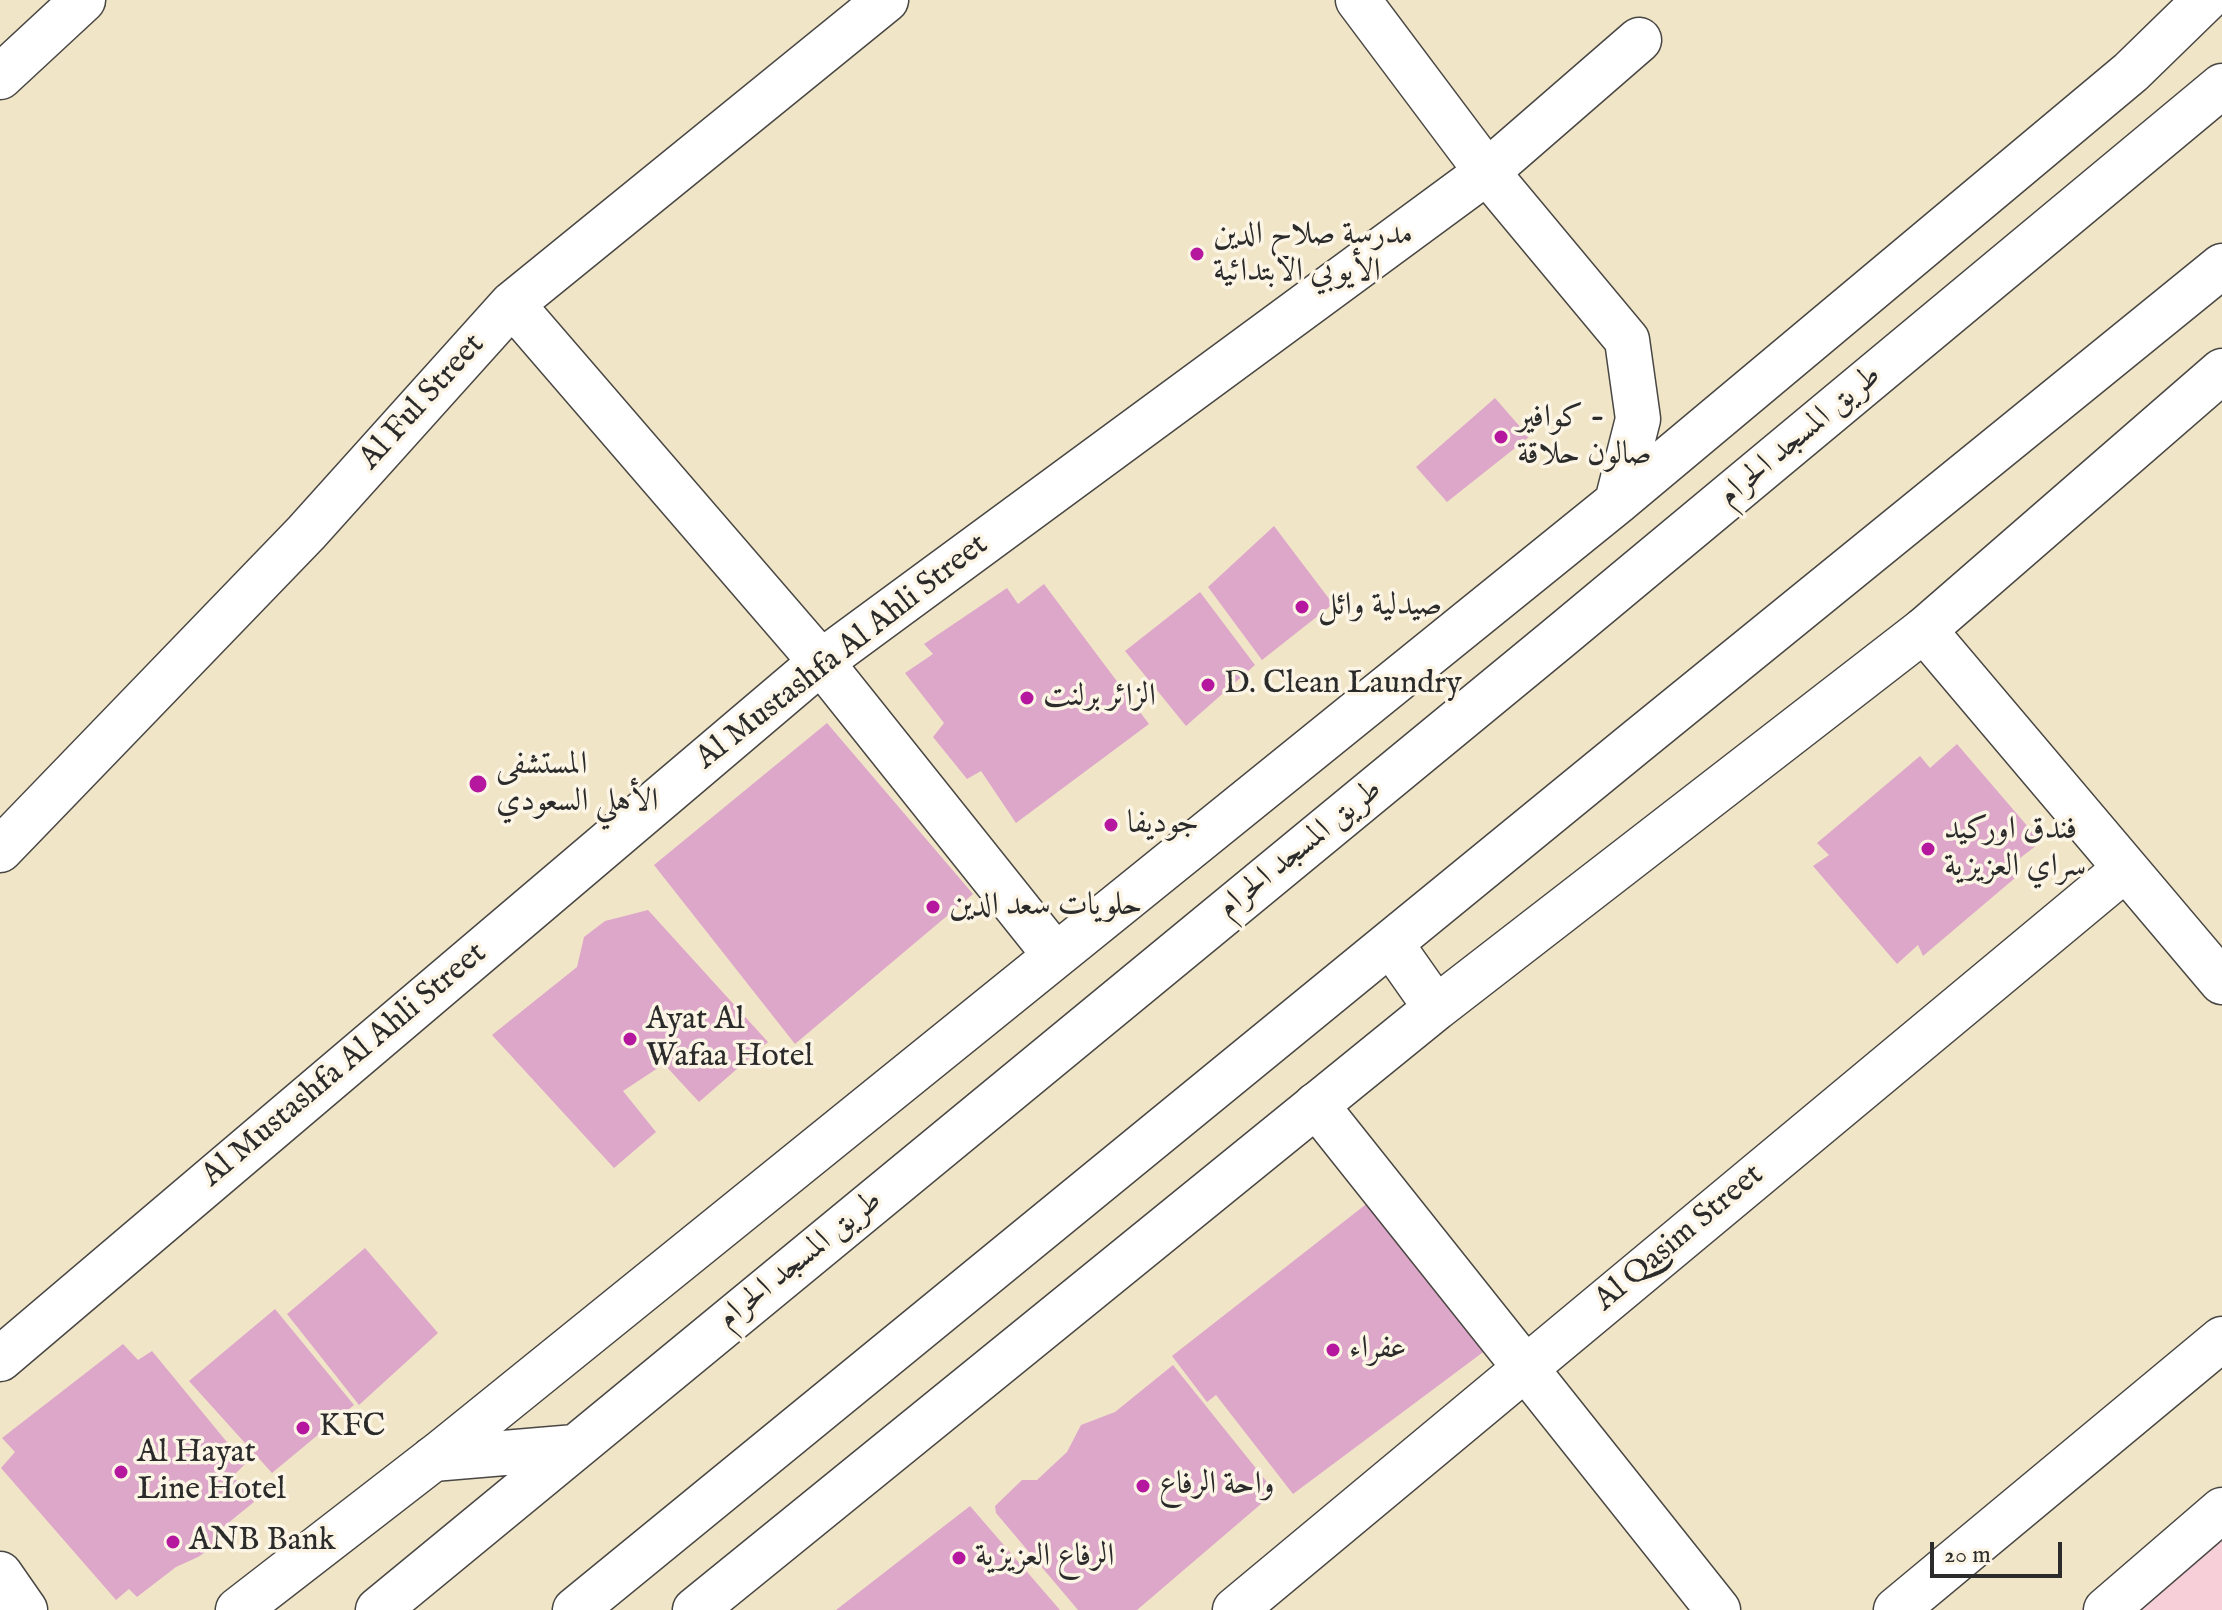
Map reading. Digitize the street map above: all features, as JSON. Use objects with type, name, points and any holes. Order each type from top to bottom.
[{"type":"street","points":[[0,77],[83,0]]},
{"type":"street","name":"Al Ful Street","points":[[0,850],[306,533],[512,304],[886,0]]},
{"type":"street","points":[[1358,0],[1487,172],[1627,340],[1638,419],[1617,502]]},
{"type":"street","points":[[238,1610],[433,1459],[1617,502],[2131,72],[2205,0]]},
{"type":"street","name":"Al Mustashfa Al Ahli Street","points":[[0,1359],[821,662],[1487,172],[1639,40]]},
{"type":"street","name":"طريق المسجد الحرام","points":[[378,1610],[1556,640],[2222,86]]},
{"type":"street","points":[[575,1610],[2222,266]]},
{"type":"street","points":[[512,304],[821,662],[1055,955]]},
{"type":"street","points":[[695,1610],[1436,1008],[1924,630],[2222,371]]},
{"type":"street","points":[[1924,630],[2222,982]]},
{"type":"street","name":"Al Qasim Street","points":[[1235,1610],[2125,869]]},
{"type":"street","points":[[1391,944],[1436,1008]]},
{"type":"street","points":[[1316,1105],[1718,1610]]},
{"type":"street","points":[[1896,1610],[2222,1339]]},
{"type":"street","points":[[433,1459],[575,1447]]},
{"type":"street","points":[[2106,1610],[2222,1510]]},
{"type":"street","points":[[0,1574],[25,1610]]},
{"type":"shaded area","points":[[2222,1494],[2222,1610],[2081,1610]]},
{"type":"building","points":[[1495,398],[1529,437],[1447,502],[1416,467]]},
{"type":"building","points":[[1274,526],[1333,604],[1262,660],[1208,587]]},
{"type":"building","name":"الزائر برلنت","points":[[1044,584],[1149,724],[1016,823],[981,771],[967,779],[933,737],[944,723],[905,673],[933,654],[924,644],[1007,588],[1018,604]]},
{"type":"building","points":[[1200,592],[1255,665],[1186,726],[1125,651]]},
{"type":"building","points":[[827,723],[973,894],[795,1044],[654,865]]},
{"type":"building","name":"فندق اوركيد سراي العزيزية","points":[[1957,744],[2041,842],[2007,868],[2015,878],[1923,956],[1918,945],[1897,964],[1813,866],[1829,855],[1817,843],[1920,756],[1930,768]]},
{"type":"building","name":"Ayat Al Wafaa Hotel","points":[[648,910],[768,1042],[699,1102],[664,1064],[623,1091],[656,1132],[614,1168],[492,1035],[577,967],[584,937],[605,921]]},
{"type":"building","name":"عفراء","points":[[1374,1198],[1494,1344],[1293,1494],[1216,1395],[1207,1402],[1172,1356]]},
{"type":"building","points":[[365,1248],[438,1333],[359,1405],[287,1314]]},
{"type":"building","points":[[275,1309],[354,1405],[272,1473],[189,1381]]},
{"type":"building","name":"Al Hayat Line Hotel","points":[[123,1344],[138,1360],[152,1351],[245,1464],[233,1476],[254,1502],[217,1532],[213,1547],[176,1567],[137,1597],[129,1589],[116,1600],[1,1468],[15,1452],[2,1438]]},
{"type":"building","name":"واحة الرفاع","points":[[1173,1365],[1275,1492],[1137,1610],[1078,1610],[996,1513],[995,1506],[1022,1480],[1037,1480],[1067,1452],[1081,1425],[1115,1412]]},
{"type":"building","name":"الرفاع العزيزية","points":[[970,1506],[1060,1610],[836,1610]]},
{"type":"place","name":"مدرسة صلاح الدين الأيوبي الابتدائية","points":[[1197,254]]},
{"type":"place","name":"كوافير - صالون حلاقة","points":[[1501,437]]},
{"type":"place","name":"صيدلية وائل","points":[[1302,607]]},
{"type":"place","name":"D. Clean Laundry","points":[[1208,685]]},
{"type":"place","name":"الزائر برلنت","points":[[1027,698]]},
{"type":"place","name":"المستشفى الأهلي السعودي","points":[[478,784]]},
{"type":"place","name":"جوديفا","points":[[1111,825]]},
{"type":"place","name":"فندق اوركيد سراي العزيزية","points":[[1928,849]]},
{"type":"place","name":"حلويات سعد الدين","points":[[933,907]]},
{"type":"place","name":"Ayat Al Wafaa Hotel","points":[[630,1039]]},
{"type":"place","name":"عفراء","points":[[1333,1350]]},
{"type":"place","name":"KFC","points":[[303,1428]]},
{"type":"place","name":"Al Hayat Line Hotel","points":[[121,1472]]},
{"type":"place","name":"واحة الرفاع","points":[[1143,1486]]},
{"type":"place","name":"ANB Bank","points":[[173,1542]]},
{"type":"place","name":"الرفاع العزيزية","points":[[959,1558]]}]
